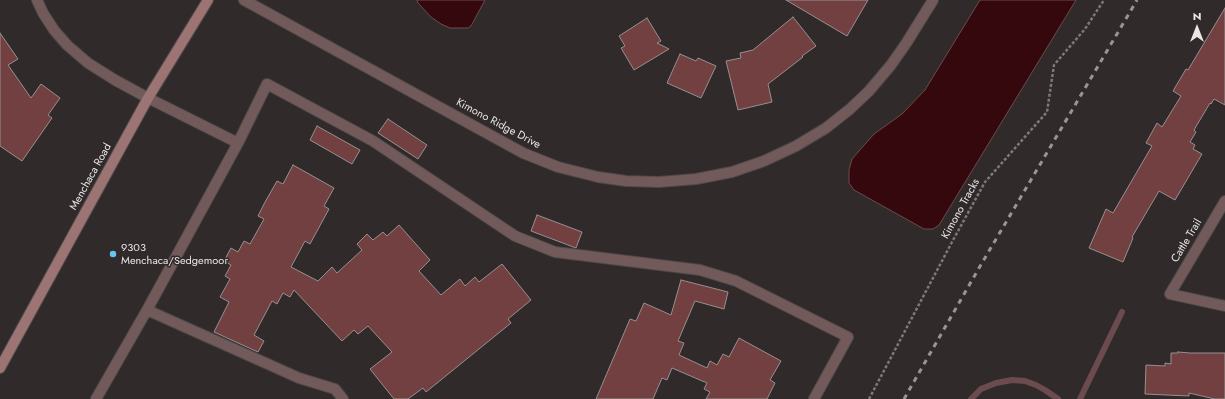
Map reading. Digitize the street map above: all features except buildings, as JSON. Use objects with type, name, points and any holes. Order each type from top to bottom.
[{"type":"main road","name":"Menchaca Road","points":[[0,368],[148,98],[208,0]]},
{"type":"street","points":[[36,0],[43,14],[54,30],[67,45],[88,62],[115,80],[148,98],[238,143]]},
{"type":"street","name":"Kimono Ridge Drive","points":[[244,0],[523,153],[558,167],[598,177],[626,181],[659,182],[696,179],[732,172],[764,161],[796,146],[826,128],[864,96],[891,65],[933,0]]},
{"type":"street","points":[[96,399],[147,310],[238,143],[266,84],[373,141],[515,236],[555,252],[700,270],[736,281],[848,337],[814,399]]},
{"type":"street","name":"Cattle Trail","points":[[1225,201],[1170,294],[1225,306]]},
{"type":"street","points":[[147,310],[299,378],[335,389],[343,399]]},
{"type":"path","name":"Kimono Tracks","points":[[869,399],[985,182],[1046,112],[1054,65],[1085,29],[1104,0]]},
{"type":"shaded area","points":[[417,0],[485,0],[471,26],[468,28],[450,28],[431,17]]},
{"type":"shaded area","points":[[980,0],[1076,0],[939,225],[933,229],[924,229],[854,190],[849,183],[849,170],[852,159],[874,134],[902,114],[925,90]]},
{"type":"waterway","points":[[1080,399],[1122,312]]},
{"type":"waterway","points":[[971,399],[981,389],[996,383],[1012,380],[1025,381],[1036,385],[1058,399]]},
{"type":"railway","points":[[904,399],[979,268],[1137,0]]},
{"type":"place","name":"9303 Menchaca/Sedgemoor","points":[[113,254]]}]
